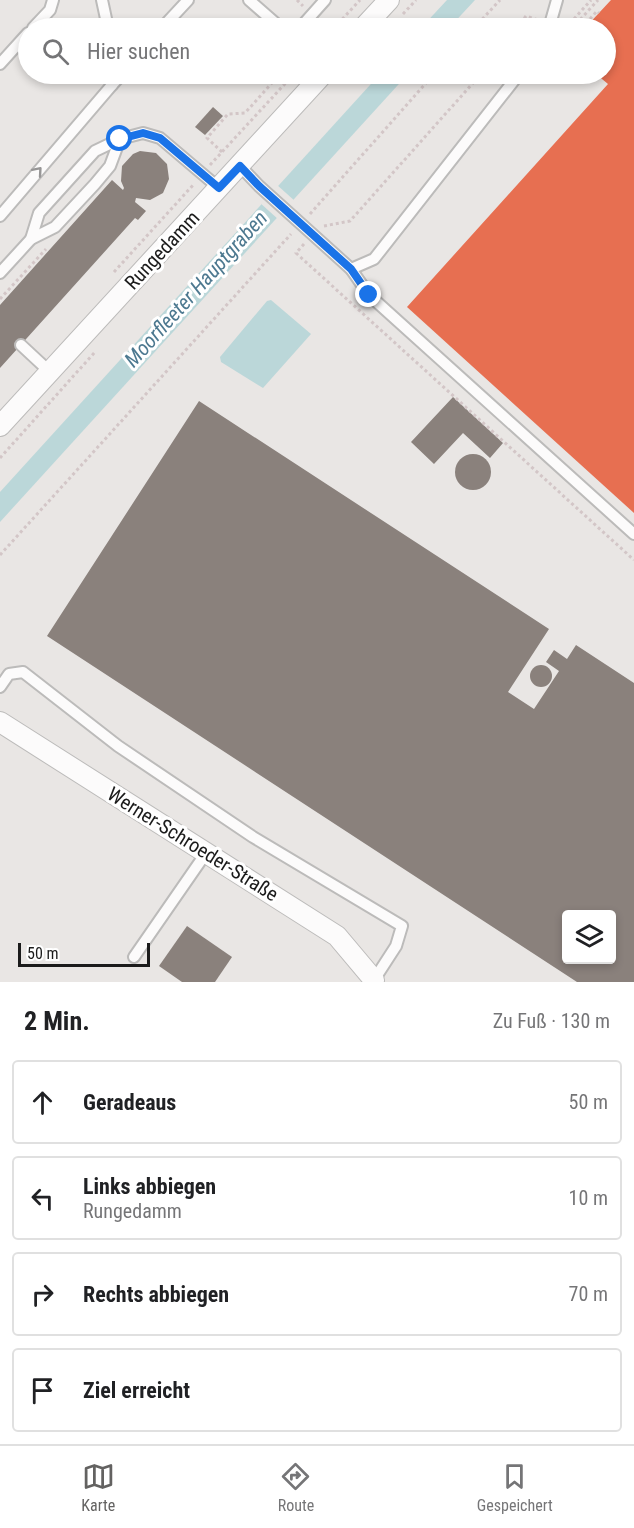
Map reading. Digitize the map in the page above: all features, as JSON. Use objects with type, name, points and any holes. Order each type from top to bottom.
[{"type":"street","points":[[372,18],[389,0]]},
{"type":"street","name":"Rungedamm","points":[[0,426],[314,84]]},
{"type":"street","name":"Werner-Schroeder-Straße","points":[[0,722],[337,936],[374,980]]},
{"type":"lane","points":[[42,18],[50,10],[53,0]]},
{"type":"lane","points":[[102,0],[106,18]]},
{"type":"lane","points":[[171,18],[188,0]]},
{"type":"lane","points":[[249,0],[270,18]]},
{"type":"lane","points":[[309,18],[326,0]]},
{"type":"lane","points":[[552,18],[557,0]]},
{"type":"lane","points":[[0,64],[18,44]]},
{"type":"lane","points":[[0,216],[108,84]]},
{"type":"lane","points":[[351,269],[374,259],[511,84]]},
{"type":"lane","points":[[31,239],[39,213],[95,151],[120,139],[143,133],[160,138],[219,188]]},
{"type":"lane","points":[[0,273],[31,239],[55,227],[94,184],[110,166],[120,139]]},
{"type":"lane","points":[[240,166],[351,269],[369,295],[634,534]]},
{"type":"lane","points":[[21,345],[50,372]]},
{"type":"lane","points":[[0,687],[9,674],[23,672],[118,746],[253,837],[402,926],[396,946],[374,980]]},
{"type":"lane","points":[[134,957],[206,853]]},
{"type":"path","points":[[343,18],[360,0]]},
{"type":"path","points":[[483,18],[500,0]]},
{"type":"path","points":[[575,18],[591,0]]},
{"type":"path","points":[[582,18],[598,0]]},
{"type":"path","points":[[591,18],[597,11],[599,13]]},
{"type":"path","points":[[222,152],[207,138],[228,114],[245,113],[271,84]]},
{"type":"path","points":[[107,280],[285,84]]},
{"type":"path","points":[[0,555],[425,84]]},
{"type":"path","points":[[472,84],[350,221],[324,226],[312,235],[296,254],[634,560]]},
{"type":"water","points":[[447,0],[475,0],[458,18],[430,18]]},
{"type":"water","name":"Moorfleeter Hauptgraben","points":[[371,84],[399,84],[0,522],[0,492]]},
{"type":"water","points":[[271,300],[311,334],[263,388],[221,362],[220,357],[267,301]]},
{"type":"pier","points":[[276,184],[296,202],[279,220],[259,202]]},
{"type":"building: Handel","points":[[611,0],[634,0],[634,513],[407,307],[608,84],[616,84],[616,18],[594,18]]},
{"type":"building: Industrie","points":[[213,107],[223,116],[205,135],[195,127]]},
{"type":"building: Industrie","points":[[140,151],[156,153],[167,164],[169,179],[163,193],[150,200],[136,198],[135,202],[146,211],[138,220],[135,218],[0,368],[0,305],[112,180],[123,190],[122,166],[133,154]]},
{"type":"building: Industrie","points":[[453,397],[503,443],[490,458],[463,433],[434,464],[411,442]]},
{"type":"building: Industrie","points":[[199,401],[549,629],[508,692],[534,709],[559,671],[546,662],[554,650],[567,659],[576,645],[634,683],[634,982],[577,982],[47,636]]},
{"type":"building: Industrie","points":[[473,454],[485,460],[491,472],[485,484],[473,490],[461,484],[455,472],[461,460]]},
{"type":"building: Industrie","points":[[541,665],[549,668],[552,676],[549,684],[541,687],[533,684],[530,676],[533,668]]},
{"type":"building: Industrie","points":[[187,926],[232,957],[215,982],[182,982],[159,966]]},
{"type":"route","points":[[120,139],[143,133],[160,138],[219,188],[240,166],[351,269],[369,295]]}]
